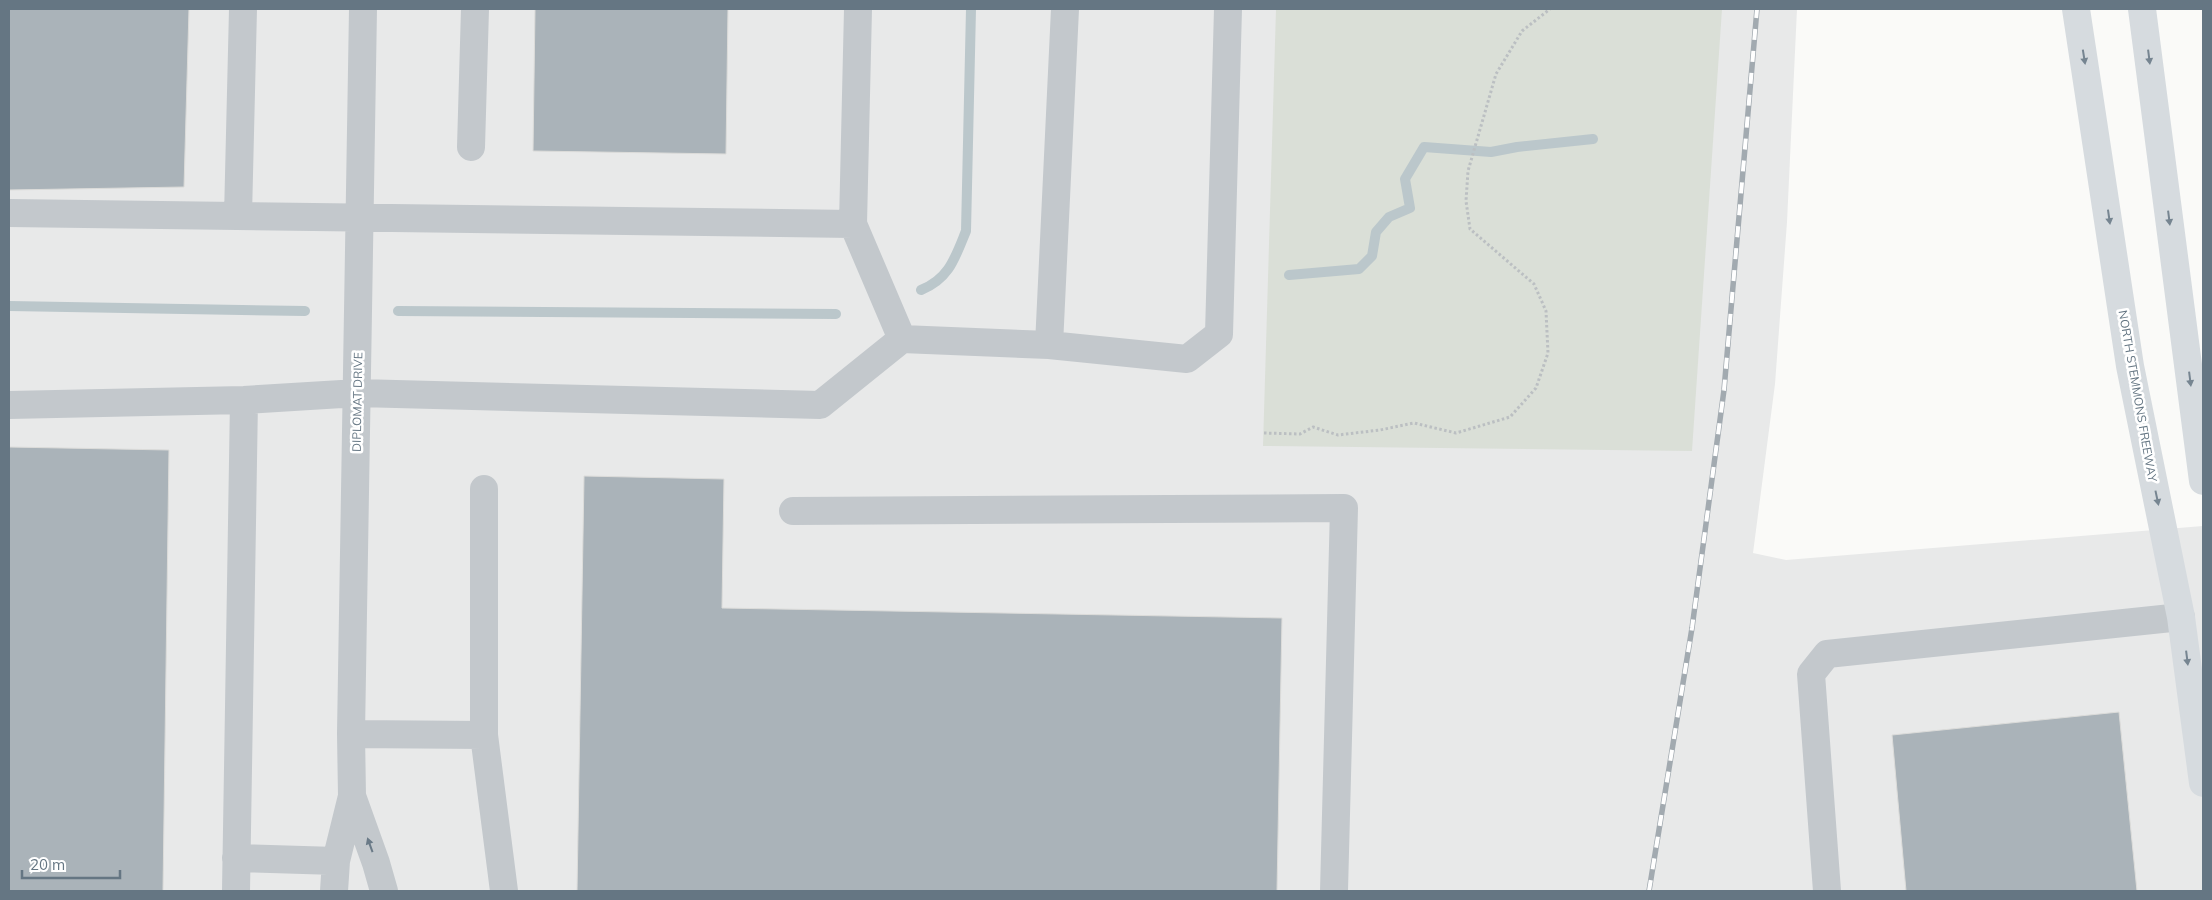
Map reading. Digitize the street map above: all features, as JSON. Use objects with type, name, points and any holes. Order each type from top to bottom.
[{"type":"main road","name":"NORTH STEMMONS FREEWAY","points":[[2076,9],[2130,366],[2182,617],[2203,783]]},
{"type":"main road","points":[[2142,9],[2203,481]]},
{"type":"street","points":[[238,216],[243,9]]},
{"type":"street","name":"DIPLOMAT DRIVE","points":[[334,891],[336,861],[352,796],[351,734],[363,9]]},
{"type":"street","points":[[471,147],[475,9]]},
{"type":"street","points":[[858,9],[853,224],[902,339]]},
{"type":"street","points":[[1049,346],[1065,9]]},
{"type":"street","points":[[9,405],[244,400],[358,393],[820,405],[902,339],[1049,346],[1187,359],[1219,334],[1228,9]]},
{"type":"street","points":[[9,213],[853,224]]},
{"type":"street","points":[[236,891],[244,400]]},
{"type":"street","points":[[484,489],[484,734],[504,891]]},
{"type":"street","points":[[793,511],[1344,508],[1334,891]]},
{"type":"street","points":[[1827,891],[1811,674],[1827,654],[2182,617]]},
{"type":"street","points":[[351,734],[484,734]]},
{"type":"street","name":"DIPLOMAT DRIVE","points":[[352,796],[384,891]]},
{"type":"street","points":[[236,858],[336,861]]},
{"type":"path","points":[[1264,433],[1300,434],[1313,427],[1338,435],[1380,430],[1414,423],[1456,433],[1510,417],[1536,388],[1548,352],[1546,311],[1534,284],[1470,229],[1466,201],[1468,171],[1496,74],[1522,31],[1550,9]]},
{"type":"shaded area","points":[[9,9],[1797,9],[1787,222],[1775,384],[1753,553],[1786,560],[2203,526],[2203,891],[9,891]]},
{"type":"shaded area","points":[[1276,9],[1722,9],[1692,451],[1263,446]]},
{"type":"building","points":[[9,9],[189,9],[184,187],[9,190]]},
{"type":"building","points":[[535,9],[728,9],[726,154],[533,151]]},
{"type":"building","points":[[9,447],[169,450],[163,891],[9,891]]},
{"type":"building","points":[[584,476],[724,479],[722,608],[1282,618],[1277,891],[577,891]]},
{"type":"building","points":[[2119,712],[2137,891],[1906,891],[1892,735]]},
{"type":"waterway","points":[[921,290],[945,274],[954,259],[966,231],[971,9]]},
{"type":"waterway","points":[[1289,275],[1359,269],[1372,256],[1376,232],[1389,217],[1410,208],[1405,179],[1424,147],[1491,152],[1517,147],[1593,139]]},
{"type":"waterway","points":[[9,306],[305,311]]},
{"type":"waterway","points":[[398,311],[836,314]]},
{"type":"railway","points":[[1649,891],[1692,628],[1724,390],[1757,9]]}]
